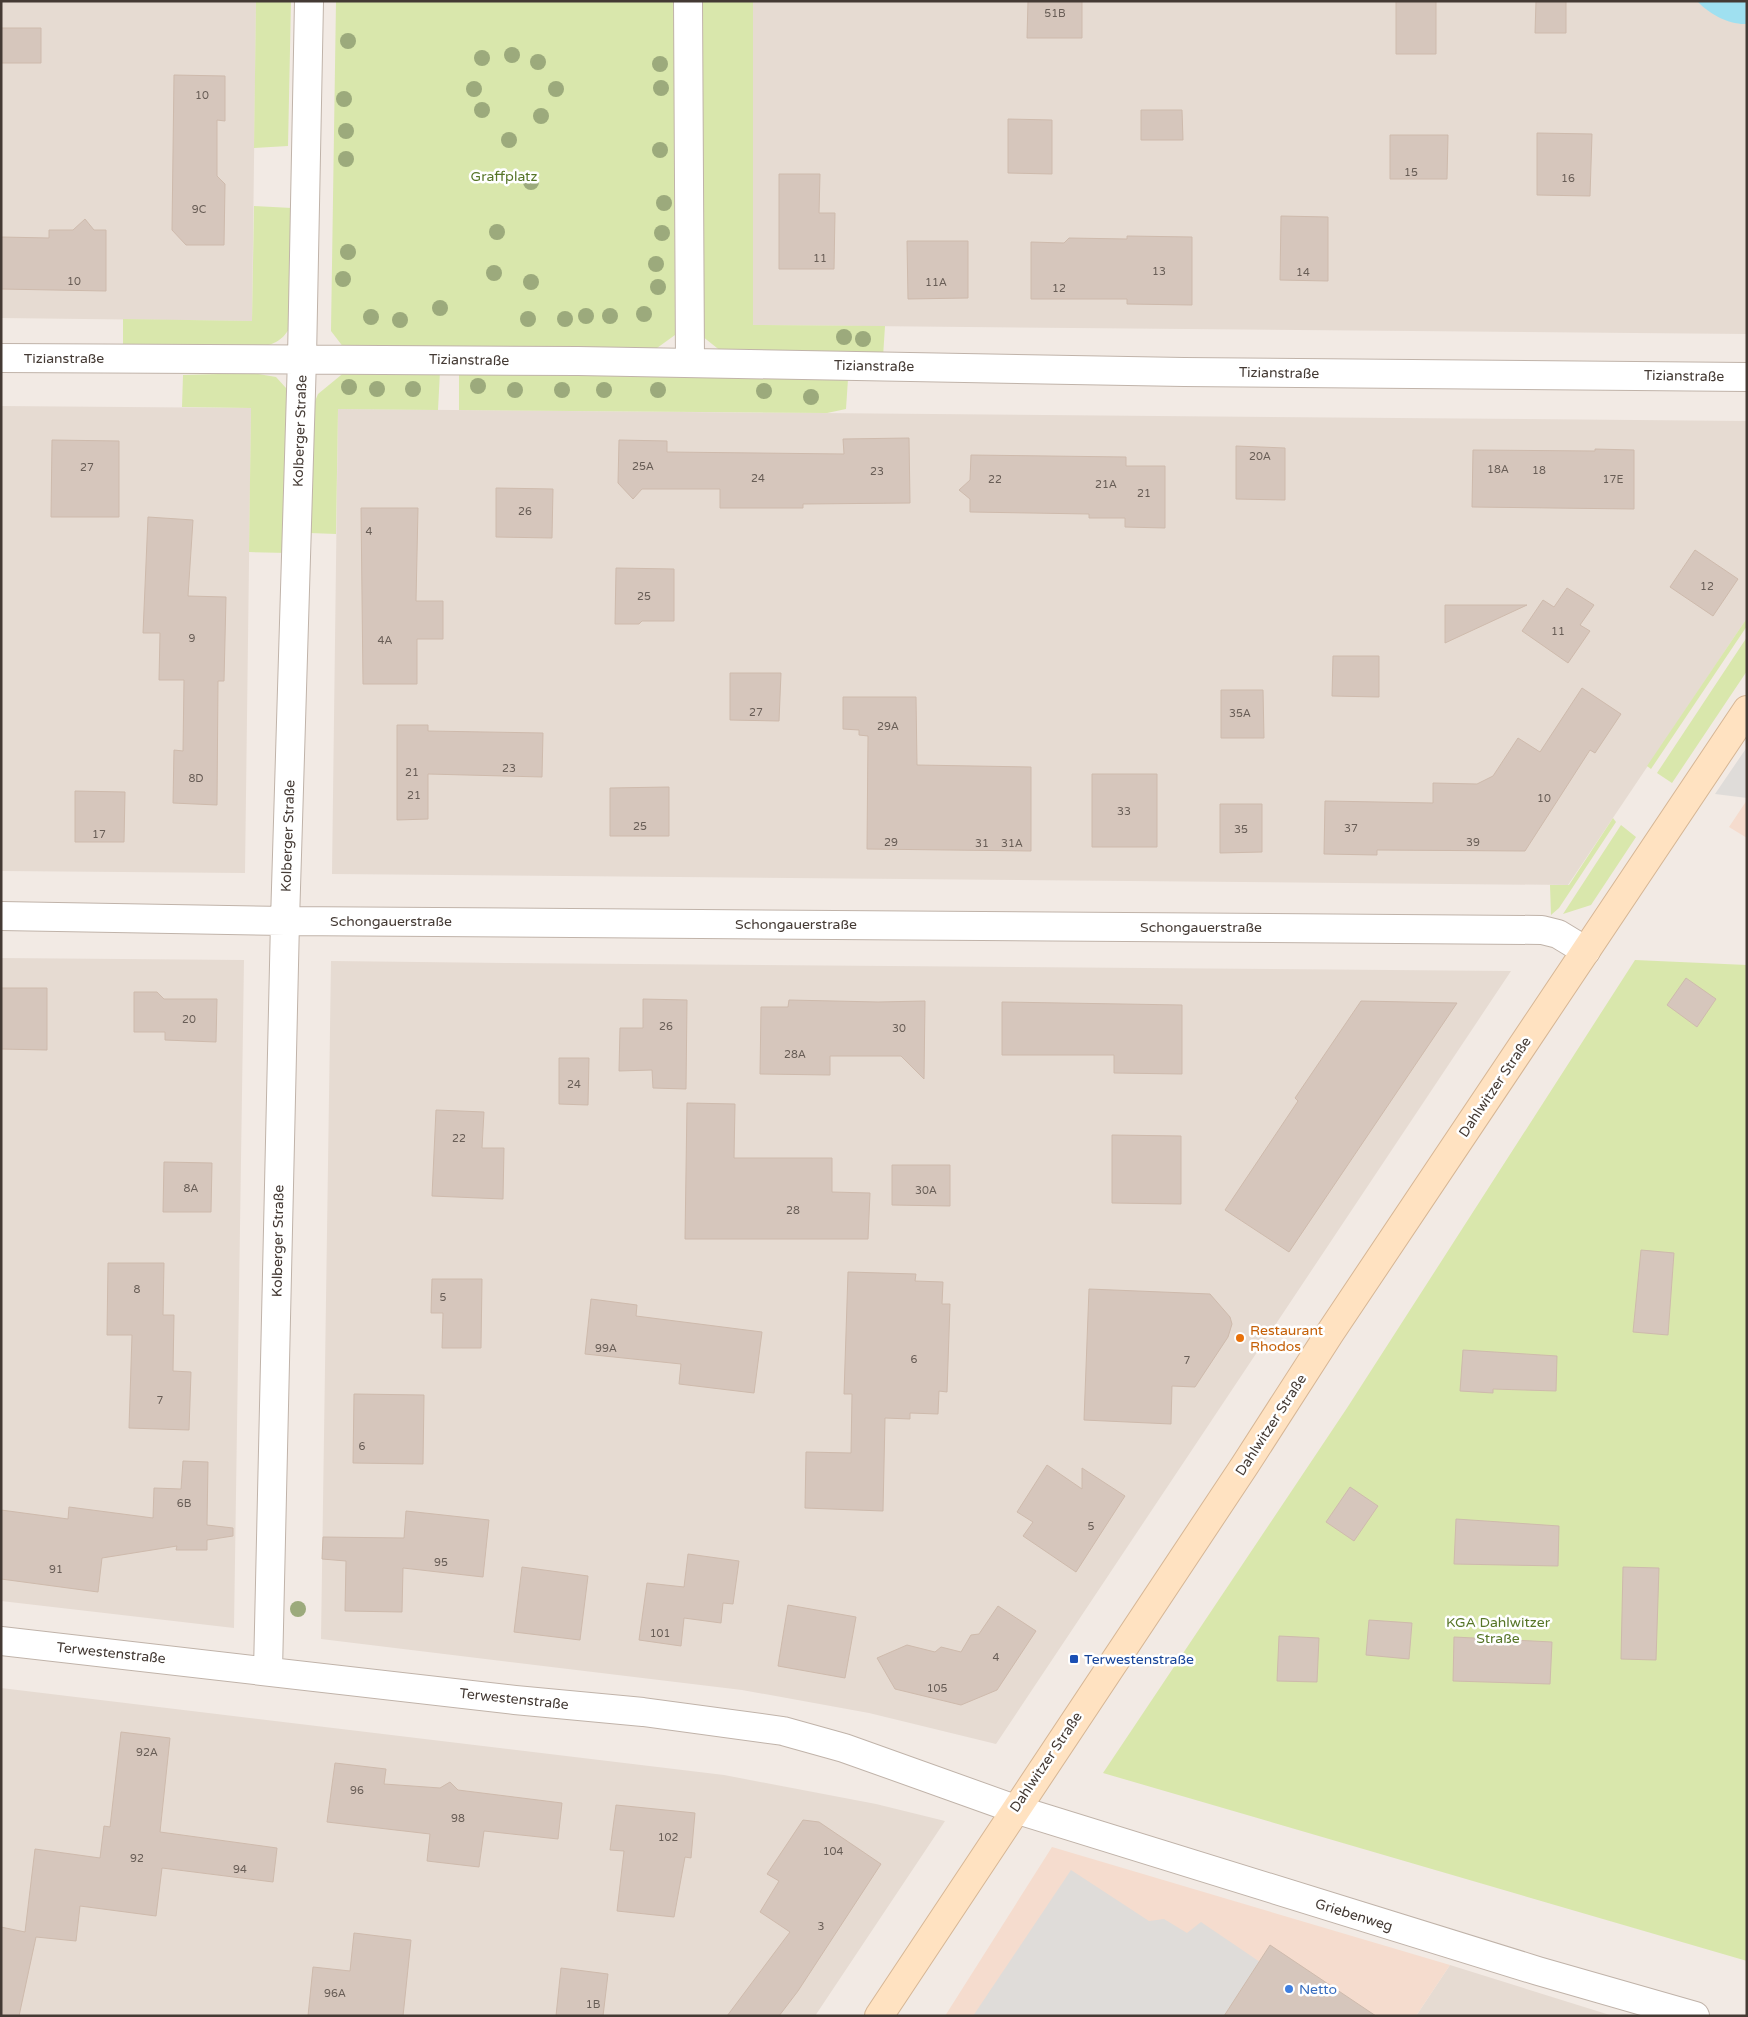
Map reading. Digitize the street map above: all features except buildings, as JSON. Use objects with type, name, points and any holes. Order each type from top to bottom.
[{"type":"main road","name":"Dahlwitzer Straße","points":[[879,2016],[1747,710]]},
{"type":"street","name":"Kolberger Straße","points":[[268,1671],[285,920],[302,358],[308,1]]},
{"type":"street","points":[[688,1],[690,362]]},
{"type":"street","name":"Tizianstraße","points":[[1,358],[302,358],[690,362],[1184,372],[1747,377]]},
{"type":"street","name":"Schongauerstraße","points":[[1,916],[1542,930],[1558,934],[1586,951]]},
{"type":"street","name":"Terwestenstraße","points":[[1,1641],[515,1700],[643,1712],[783,1732],[844,1748],[1015,1809]]},
{"type":"street","name":"Griebenweg","points":[[1015,1809],[1529,1968],[1695,2016]]},
{"type":"shaded area","points":[[1,1],[256,1],[252,321],[1,318]]},
{"type":"shaded area","points":[[753,1],[1747,1],[1747,334],[753,325]]},
{"type":"shaded area","points":[[1,406],[251,408],[245,873],[1,871]]},
{"type":"shaded area","points":[[338,409],[1747,421],[1747,618],[1568,885],[332,874]]},
{"type":"shaded area","points":[[1747,747],[1747,798],[1715,794]]},
{"type":"shaded area","points":[[1747,800],[1747,838],[1729,827]]},
{"type":"shaded area","points":[[1,958],[244,960],[234,1628],[1,1601]]},
{"type":"shaded area","points":[[331,961],[1511,971],[996,1744],[869,1713],[742,1690],[321,1639]]},
{"type":"shaded area","points":[[1,1688],[724,1775],[876,1804],[945,1821],[815,2016],[1,2016]]},
{"type":"shaded area","points":[[1052,1847],[1450,1965],[1416,2016],[945,2016]]},
{"type":"shaded area","points":[[1071,1870],[1149,1921],[1164,1919],[1187,1933],[1201,1922],[1260,1962],[1224,2016],[973,2016]]},
{"type":"shaded area","points":[[1450,1965],[1613,2016],[1416,2016]]},
{"type":"green space","points":[[256,1],[291,1],[288,146],[254,148]]},
{"type":"green space","name":"Graffplatz","points":[[336,1],[674,1],[675,335],[657,348],[344,348],[331,331]]},
{"type":"green space","points":[[700,1],[753,1],[753,325],[885,326],[883,357],[722,352],[702,336]]},
{"type":"green space","points":[[254,206],[292,208],[289,329],[282,338],[273,343],[252,348],[123,349],[123,319],[252,321]]},
{"type":"green space","points":[[346,371],[440,371],[438,410],[338,409],[336,534],[310,533],[311,411],[318,394]]},
{"type":"green space","points":[[459,372],[848,379],[846,409],[827,413],[459,410]]},
{"type":"green space","points":[[253,373],[276,377],[286,388],[292,408],[288,553],[249,552],[251,408],[182,407],[183,375]]},
{"type":"green space","points":[[1747,618],[1747,626],[1651,769],[1647,766]]},
{"type":"green space","points":[[1747,637],[1747,671],[1672,783],[1657,773]]},
{"type":"green space","points":[[1613,818],[1616,822],[1559,908],[1551,915],[1550,885],[1569,885]]},
{"type":"green space","points":[[1621,825],[1636,837],[1591,905],[1563,914]]},
{"type":"green space","name":"KGA Dahlwitzer Straße","points":[[1635,960],[1747,965],[1747,1961],[1103,1773],[1347,1408]]},
{"type":"water","points":[[1697,1],[1747,1],[1747,24],[1726,21],[1707,10]]},
{"type":"place","name":"Restaurant Rhodos","points":[[1240,1338]]},
{"type":"place","name":"Terwestenstraße","points":[[1074,1659]]},
{"type":"place","name":"Netto","points":[[1289,1989]]}]
